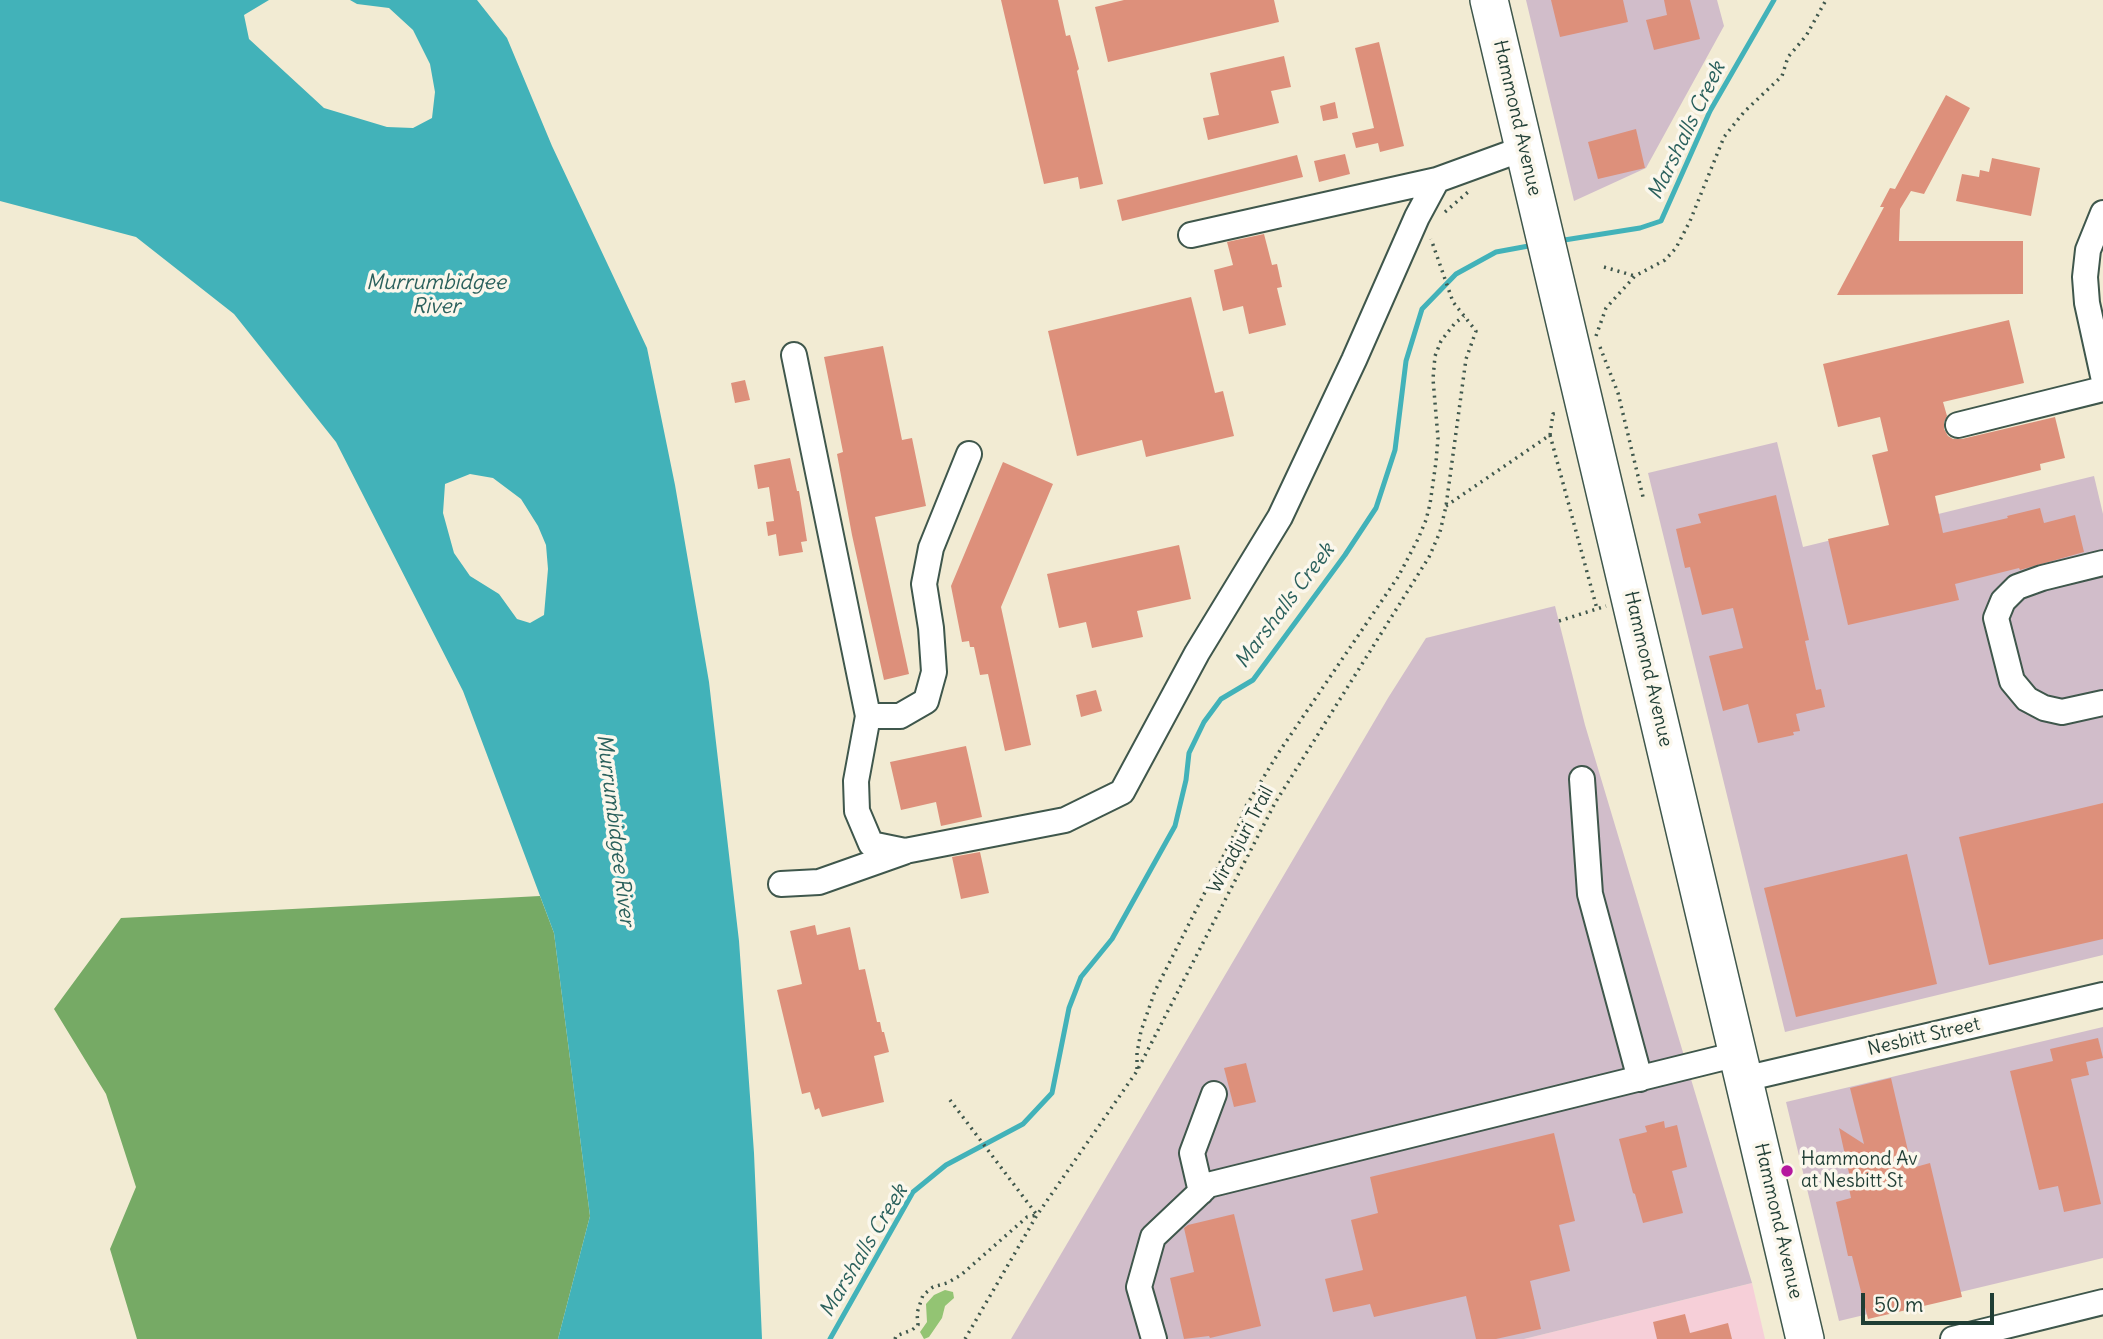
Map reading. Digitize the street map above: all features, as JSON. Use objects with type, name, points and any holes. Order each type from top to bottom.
[{"type":"highway","name":"Hammond Avenue","points":[[1489,0],[1509,154],[1541,218],[1559,293],[1614,603],[1741,1066],[1805,1339]]},
{"type":"street","points":[[1191,235],[1437,180],[1509,154]]},
{"type":"street","points":[[781,884],[819,883],[905,852],[1065,820],[1122,792],[1197,653],[1280,517],[1417,217],[1437,180]]},
{"type":"street","points":[[2103,213],[2088,250],[2085,276],[2087,303],[2103,376]]},
{"type":"street","points":[[794,355],[868,716],[856,781],[858,811],[872,844],[905,852]]},
{"type":"street","points":[[1958,425],[2103,389]]},
{"type":"street","points":[[868,716],[900,716],[926,701],[934,672],[924,584],[931,548],[969,454]]},
{"type":"street","points":[[2103,563],[2017,587],[2003,601],[1996,618],[2012,681],[2028,699],[2044,708],[2062,712],[2103,703]]},
{"type":"street","points":[[1582,779],[1590,894],[1640,1079]]},
{"type":"street","name":"Nesbitt Street","points":[[1200,1192],[1208,1185],[1640,1079],[1741,1066],[2103,995]]},
{"type":"street","points":[[1154,1339],[1139,1287],[1153,1237],[1200,1192],[1192,1153],[1214,1094]]},
{"type":"street","points":[[1953,1339],[2103,1302]]},
{"type":"path","points":[[1644,501],[1618,393],[1596,336],[1606,308],[1635,276],[1665,260],[1676,248],[1724,138],[1744,112],[1782,76],[1787,57],[1806,36],[1826,0]]},
{"type":"path","points":[[1440,216],[1483,181],[1509,154]]},
{"type":"path","points":[[1137,1071],[1140,1031],[1155,991],[1246,806],[1279,752],[1398,577],[1426,520],[1438,438],[1433,379],[1436,356],[1441,341],[1464,316],[1452,302],[1430,233]]},
{"type":"path","points":[[1604,267],[1635,276]]},
{"type":"path","name":"Wiradjuri Trail","points":[[965,1339],[1037,1215],[1137,1071],[1275,803],[1429,557],[1440,532],[1446,506],[1466,359],[1476,331],[1464,316]]},
{"type":"path","points":[[1553,414],[1550,435],[1614,603],[1559,621]]},
{"type":"path","points":[[1446,506],[1550,435]]},
{"type":"path","points":[[950,1100],[1037,1215]]},
{"type":"path","points":[[895,1339],[918,1325],[917,1313],[923,1295],[933,1287],[961,1275],[1027,1216],[1037,1215]]},
{"type":"shaded area","points":[[1526,0],[1717,0],[1724,26],[1646,168],[1574,201]]},
{"type":"shaded area","points":[[1777,442],[1803,547],[2094,476],[2103,514],[2103,955],[1785,1032],[1648,473]]},
{"type":"shaded area","points":[[1555,606],[1585,725],[1752,1283],[1524,1339],[1011,1339],[1388,698],[1426,638]]},
{"type":"shaded area","points":[[2103,1027],[2103,1258],[1839,1321],[1786,1102]]},
{"type":"shaded area","points":[[1752,1283],[1765,1339],[1524,1339]]},
{"type":"green space","points":[[540,896],[554,933],[590,1216],[558,1339],[137,1339],[110,1249],[136,1187],[106,1094],[54,1009],[121,918]]},
{"type":"green space","points":[[945,1290],[953,1292],[954,1298],[945,1306],[942,1318],[929,1337],[924,1339],[920,1332],[927,1322],[926,1304],[934,1295]]},
{"type":"water","name":"Murrumbidgee River","points":[[0,0],[269,0],[244,15],[249,39],[324,108],[387,127],[413,128],[432,118],[435,92],[430,64],[413,30],[389,8],[357,4],[350,0],[477,0],[507,38],[552,146],[647,348],[675,485],[709,682],[739,941],[754,1153],[762,1339],[558,1339],[590,1216],[554,933],[463,691],[336,442],[234,314],[136,237],[0,201]],"holes":[[[470,474],[493,478],[521,499],[546,545],[548,569],[544,615],[530,623],[517,619],[499,594],[470,576],[454,553],[443,513],[445,484]]]},
{"type":"building","points":[[1001,0],[1058,0],[1066,36],[1070,35],[1079,69],[1077,71],[1103,184],[1080,189],[1078,177],[1044,184]]},
{"type":"building","points":[[1124,0],[1274,0],[1279,22],[1108,62],[1095,7]]},
{"type":"building","points":[[1551,0],[1623,0],[1628,22],[1560,37]]},
{"type":"building","points":[[1664,0],[1690,0],[1700,39],[1654,50],[1646,20],[1667,15]]},
{"type":"building","points":[[1379,42],[1404,146],[1380,152],[1378,143],[1356,148],[1352,133],[1374,128],[1355,48]]},
{"type":"building","points":[[1284,56],[1291,87],[1271,91],[1279,123],[1208,140],[1203,118],[1219,115],[1210,73]]},
{"type":"building","points":[[1946,95],[1970,108],[1924,194],[1911,191],[1900,209],[1899,241],[2023,241],[2023,294],[1837,295],[1884,207],[1880,207],[1890,188],[1895,189]]},
{"type":"building","points":[[1335,102],[1338,118],[1323,121],[1320,106]]},
{"type":"building","points":[[1636,129],[1645,168],[1598,179],[1588,142]]},
{"type":"building","points":[[1345,154],[1350,174],[1319,182],[1314,161]]},
{"type":"building","points":[[1297,155],[1303,177],[1122,221],[1117,200]]},
{"type":"building","points":[[1992,158],[2040,168],[2031,216],[1956,201],[1962,174],[1979,177],[1980,170],[1989,172]]},
{"type":"building","points":[[1264,234],[1272,265],[1277,264],[1282,287],[1277,288],[1286,325],[1249,334],[1243,306],[1223,311],[1214,270],[1233,265],[1227,242]]},
{"type":"building","points":[[1191,297],[1215,393],[1223,391],[1234,436],[1146,457],[1142,440],[1077,456],[1048,331]]},
{"type":"building","points":[[2009,320],[2024,383],[1943,402],[1947,416],[1944,429],[1953,439],[1962,439],[2055,417],[2065,458],[2040,464],[2041,470],[1935,496],[1943,533],[2040,508],[2044,523],[2075,515],[2084,552],[1955,584],[1959,600],[1848,625],[1828,539],[1889,525],[1872,455],[1888,451],[1880,417],[1838,427],[1823,364]]},
{"type":"building","points":[[883,346],[902,440],[912,438],[926,506],[875,517],[909,674],[884,680],[852,535],[837,454],[843,452],[824,357]]},
{"type":"building","points":[[745,380],[750,400],[735,403],[731,383]]},
{"type":"building","points":[[790,458],[799,491],[807,541],[801,542],[803,552],[779,556],[776,534],[768,536],[766,522],[774,521],[769,487],[758,489],[754,465]]},
{"type":"building","points":[[1003,462],[1053,484],[1001,607],[1031,745],[1005,751],[988,674],[980,675],[974,647],[970,647],[969,641],[962,642],[951,586]]},
{"type":"building","points":[[1776,495],[1809,640],[1805,641],[1816,690],[1821,689],[1825,707],[1796,714],[1800,731],[1793,732],[1794,735],[1758,743],[1748,704],[1723,711],[1709,656],[1743,648],[1733,608],[1702,615],[1690,567],[1685,568],[1676,529],[1701,523],[1698,514]]},
{"type":"building","points":[[1179,545],[1191,599],[1137,611],[1143,637],[1092,648],[1086,622],[1059,628],[1047,574]]},
{"type":"building","points":[[1096,690],[1102,711],[1081,717],[1076,695]]},
{"type":"building","points":[[966,746],[982,817],[941,826],[936,802],[901,810],[890,762]]},
{"type":"building","points":[[2103,803],[2103,939],[1989,965],[1959,837]]},
{"type":"building","points":[[980,852],[989,893],[961,899],[952,857]]},
{"type":"building","points":[[1907,854],[1937,984],[1796,1017],[1764,888]]},
{"type":"building","points":[[815,925],[817,935],[850,927],[859,970],[865,969],[877,1022],[880,1022],[884,1032],[889,1052],[874,1056],[884,1102],[822,1117],[819,1108],[815,1110],[810,1092],[802,1094],[777,990],[802,984],[790,931]]},
{"type":"building","points":[[2098,1038],[2103,1058],[2086,1062],[2089,1075],[2071,1079],[2101,1204],[2064,1212],[2058,1186],[2039,1190],[2010,1071],[2053,1061],[2050,1049]]},
{"type":"building","points":[[1246,1063],[1256,1102],[1234,1107],[1224,1068]]},
{"type":"building","points":[[1891,1078],[1912,1168],[1930,1163],[1962,1297],[1868,1319],[1852,1256],[1848,1256],[1836,1202],[1851,1198],[1848,1183],[1851,1182],[1839,1128],[1864,1144],[1850,1088]]},
{"type":"building","points":[[1664,1121],[1665,1128],[1677,1125],[1687,1167],[1672,1171],[1683,1213],[1643,1223],[1619,1139],[1647,1132],[1645,1126]]},
{"type":"building","points":[[1554,1133],[1575,1221],[1559,1225],[1570,1271],[1530,1281],[1541,1329],[1496,1339],[1476,1339],[1466,1296],[1374,1317],[1370,1304],[1333,1312],[1325,1279],[1363,1270],[1351,1220],[1378,1213],[1370,1177]]},
{"type":"building","points":[[1234,1214],[1261,1326],[1210,1338],[1184,1339],[1170,1278],[1194,1272],[1184,1228]]},
{"type":"building","points":[[1685,1314],[1690,1333],[1728,1323],[1732,1339],[1657,1339],[1653,1322]]},
{"type":"waterway","name":"Marshalls Creek","points":[[1558,241],[1640,228],[1661,221],[1710,111],[1774,0]]},
{"type":"waterway","name":"Marshalls Creek","points":[[830,1339],[913,1192],[946,1165],[1023,1124],[1052,1093],[1069,1008],[1081,977],[1112,939],[1175,826],[1186,780],[1189,753],[1204,722],[1221,699],[1253,680],[1345,555],[1376,508],[1395,450],[1406,361],[1422,309],[1456,274],[1496,252],[1534,245]]},
{"type":"place","name":"Hammond Av at Nesbitt St","points":[[1787,1171]]}]
